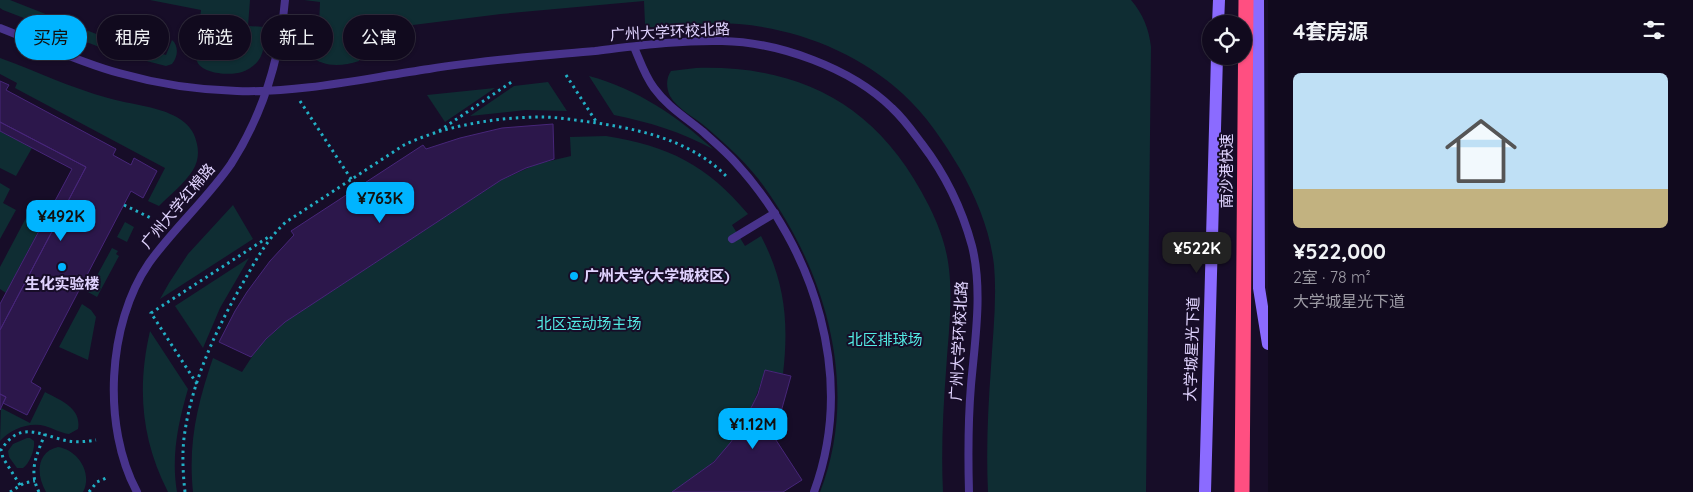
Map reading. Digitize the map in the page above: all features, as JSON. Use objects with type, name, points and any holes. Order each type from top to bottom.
[{"type":"highway","name":"南沙港快速","points":[[1241,492],[1246,0]]},
{"type":"main road","points":[[1218,15],[1219,0]]},
{"type":"main road","points":[[1258,0],[1260,288],[1268,344]]},
{"type":"main road","name":"大学城星光下道","points":[[1205,492],[1217,65]]},
{"type":"lane","name":"广州大学红棉路","points":[[137,492],[125,461],[114,408],[116,355],[120,331],[129,305],[148,266],[174,230],[231,164],[250,130],[268,90],[277,56],[285,0]]},
{"type":"lane","name":"广州大学环校北路","points":[[0,28],[117,73],[177,86],[207,90],[292,89],[480,62],[634,47],[721,41],[756,44],[799,54],[839,72],[879,97],[892,108],[916,136],[929,153],[950,188],[967,228],[973,250],[977,307],[969,430],[970,492]]},
{"type":"lane","points":[[634,47],[648,80],[661,97],[733,160],[759,190],[793,244],[810,280],[828,353],[831,390],[830,431],[826,456],[814,492]]},
{"type":"lane","points":[[732,239],[775,213]]},
{"type":"path","points":[[566,75],[597,123]]},
{"type":"path","points":[[437,133],[512,81]]},
{"type":"path","points":[[292,89],[357,188]]},
{"type":"path","points":[[197,384],[151,313],[273,234],[286,222],[351,179],[404,145],[422,136],[515,118],[542,117],[597,123],[646,132],[687,148],[707,160],[730,180]]},
{"type":"path","points":[[124,205],[153,219]]},
{"type":"path","points":[[184,492],[182,467],[184,439],[197,384],[210,346],[251,268],[273,234]]},
{"type":"path","points":[[20,485],[3,458],[1,450],[11,438],[29,431],[69,441],[96,440]]},
{"type":"path","points":[[39,492],[33,469],[45,434]]},
{"type":"path","points":[[89,492],[98,482],[106,478]]},
{"type":"path","points":[[10,492],[29,481],[35,481]]},
{"type":"green space","points":[[0,0],[10,0],[48,15],[16,15],[0,8]]},
{"type":"green space","points":[[150,0],[250,0],[249,15],[200,15],[201,10]]},
{"type":"green space","points":[[304,0],[1131,0],[1145,22],[1151,47],[1146,492],[988,492],[989,398],[995,290],[994,265],[986,228],[966,180],[934,129],[903,94],[867,66],[827,46],[783,31],[761,27],[716,23],[648,27],[645,24],[644,1],[501,14],[415,25],[415,15],[343,15],[343,60],[359,61],[336,65],[326,64],[317,60],[333,60],[333,15],[319,15],[320,2]]},
{"type":"green space","points":[[251,26],[261,27],[261,55],[251,68],[237,73],[224,74],[204,69],[197,61],[251,60]]},
{"type":"green space","points":[[87,30],[97,34],[97,46],[87,42]]},
{"type":"green space","points":[[172,40],[177,48],[176,58],[172,64],[166,66],[142,60],[169,60],[169,48]]},
{"type":"green space","points":[[0,58],[94,94],[161,110],[185,122],[193,132],[197,144],[198,157],[193,170],[182,184],[159,206],[148,201],[165,168],[15,88],[17,83],[0,74]]},
{"type":"green space","name":"北区排球场","points":[[696,68],[732,69],[766,73],[798,82],[828,95],[855,112],[879,134],[901,160],[921,191],[943,239],[948,259],[950,282],[950,320],[942,462],[943,492],[820,492],[832,453],[837,414],[837,374],[831,334],[820,295],[805,257],[787,222],[759,180],[730,149],[703,124],[682,109],[670,96],[667,83],[671,71]]},
{"type":"green space","points":[[589,76],[624,88],[656,105],[713,149],[665,128],[614,115]]},
{"type":"green space","points":[[548,82],[567,111],[526,110],[470,116],[514,86]]},
{"type":"green space","points":[[495,88],[445,122],[427,95]]},
{"type":"green space","points":[[0,131],[32,148],[16,176],[0,168]]},
{"type":"green space","name":"北区运动场主场","points":[[606,136],[629,140],[668,152],[702,170],[733,197],[748,214],[732,225],[745,246],[761,236],[780,286],[785,320],[783,374],[765,370],[751,408],[738,432],[722,454],[707,467],[672,492],[193,492],[192,457],[195,424],[202,392],[213,358],[242,372],[259,346],[285,322],[501,180],[537,164],[571,156],[570,137]]},
{"type":"green space","points":[[0,183],[10,189],[3,203],[16,210],[0,239]]},
{"type":"green space","points":[[233,205],[253,239],[160,299],[188,254]]},
{"type":"green space","points":[[27,216],[42,224],[6,293],[0,289],[0,267]]},
{"type":"green space","points":[[125,222],[134,227],[127,242],[117,237]]},
{"type":"green space","points":[[112,248],[118,251],[116,254],[119,256],[97,297],[88,292]]},
{"type":"green space","points":[[249,258],[220,308],[203,348],[175,306]]},
{"type":"green space","points":[[82,304],[91,310],[96,317],[88,360],[59,347]]},
{"type":"green space","points":[[150,331],[188,389],[176,440],[175,479],[177,492],[168,492],[159,472],[147,433],[143,393],[146,352]]},
{"type":"green space","points":[[45,392],[73,410],[77,415],[78,429],[69,434],[45,426],[33,425],[15,430],[0,441],[1,408],[30,423]]},
{"type":"green space","points":[[27,438],[34,441],[33,452],[26,466],[17,468],[9,457],[8,451],[13,444]]},
{"type":"green space","points":[[58,447],[72,453],[82,463],[86,477],[86,485],[83,492],[46,492],[41,478],[40,465],[45,454]]},
{"type":"building","name":"生化实验楼","points":[[0,81],[9,85],[6,90],[116,149],[113,155],[131,165],[134,158],[157,171],[143,198],[131,191],[31,382],[41,388],[27,415],[3,403],[6,397],[0,394],[0,330],[86,167],[0,122]]},
{"type":"building","points":[[0,122],[86,167],[0,330],[0,304],[72,169],[0,131]]},
{"type":"building","points":[[553,124],[554,159],[526,168],[501,180],[285,322],[266,339],[251,357],[219,342],[247,292],[270,261],[294,235],[291,231],[423,145],[426,149],[460,138],[502,128]]},
{"type":"building","points":[[765,370],[791,376],[774,437],[802,480],[783,492],[672,492],[714,462],[731,442],[758,394]]},
{"type":"building","points":[[0,394],[6,397],[0,410]]},
{"type":"place","name":"生化实验楼","points":[[62,267]]},
{"type":"place","name":"广州大学(大学城校区)","points":[[574,276]]}]
